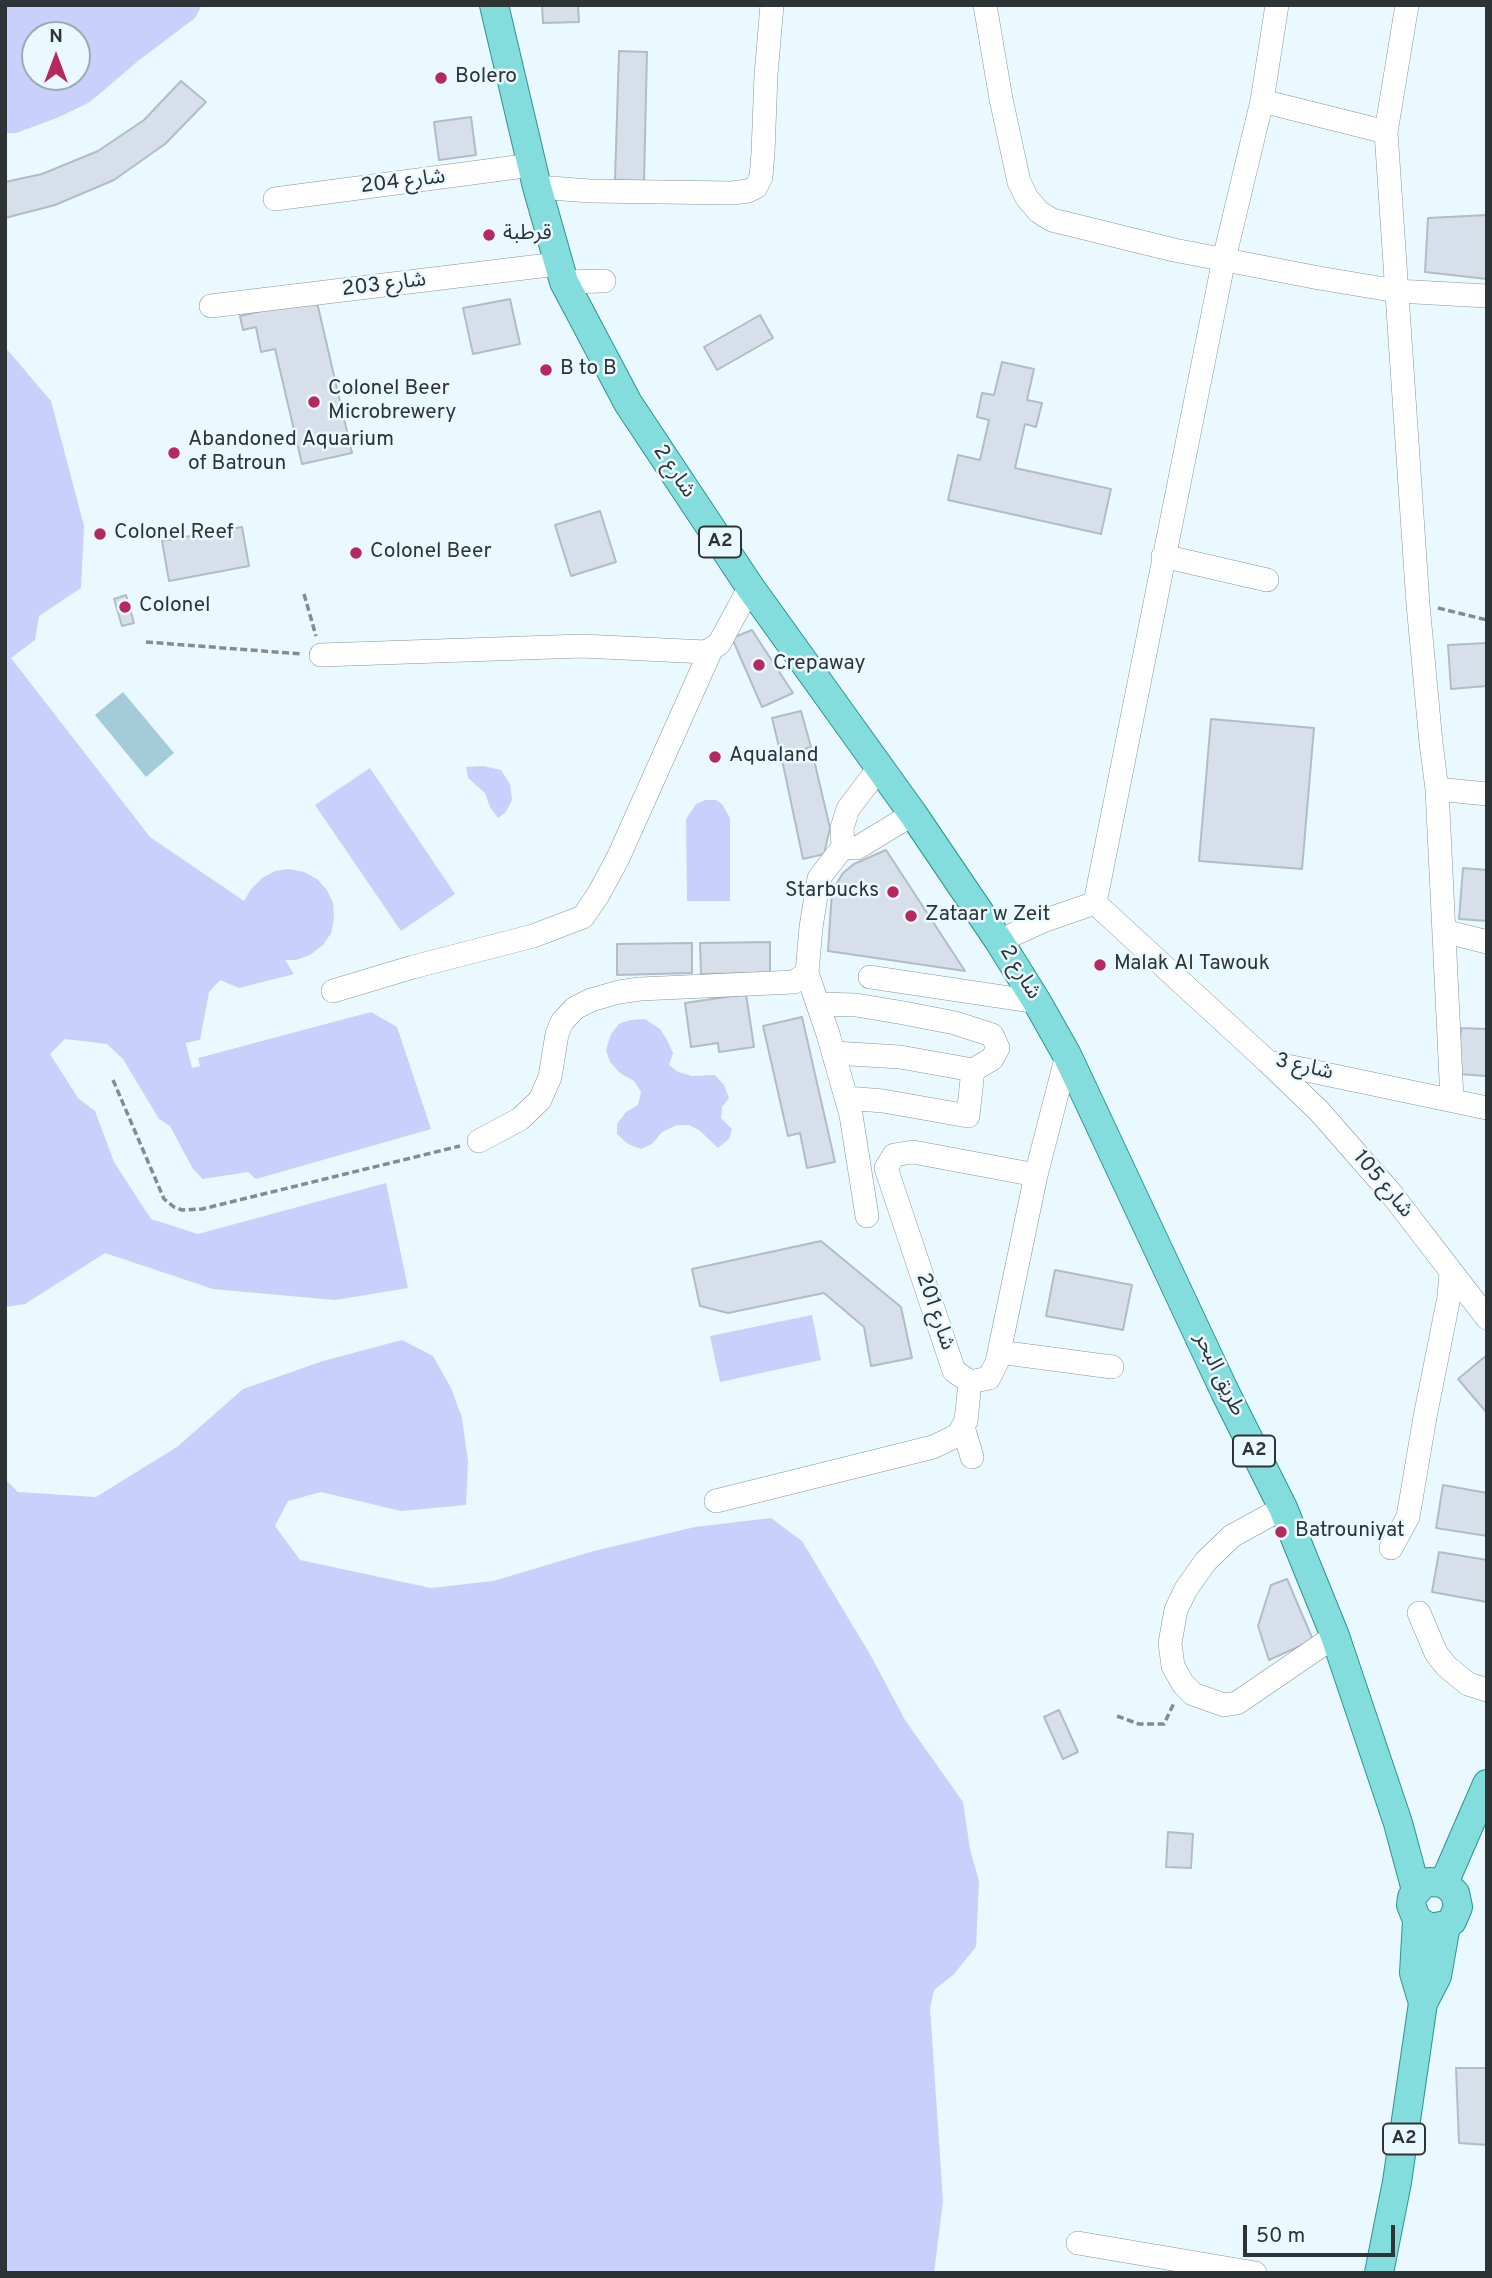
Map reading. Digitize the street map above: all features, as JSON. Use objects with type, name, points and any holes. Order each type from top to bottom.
[{"type":"main road","name":"شارع 2","points":[[494,5],[560,273],[628,403],[750,587],[913,814],[999,941],[1052,1028]]},
{"type":"main road","name":"طريق البحر","points":[[1052,1028],[1283,1508],[1335,1636],[1398,1823],[1416,1890]]},
{"type":"main road","points":[[1416,1890],[1429,1882],[1444,1883],[1486,1789]]},
{"type":"main road","name":"A2","points":[[1379,2273],[1397,2182],[1423,2003],[1437,1976],[1446,1925],[1457,1914],[1458,1899],[1444,1883]]},
{"type":"main road","name":"A2","points":[[1416,1890],[1411,1905],[1417,1920],[1414,1973],[1423,2003]]},
{"type":"main road","points":[[1417,1920],[1430,1928],[1446,1925]]},
{"type":"street","name":"شارع 204","points":[[275,199],[534,176],[590,191],[748,191],[756,187],[761,177],[772,5]]},
{"type":"street","points":[[985,5],[1019,182],[1027,198],[1039,212],[1052,220],[1224,259],[1397,291],[1487,296]]},
{"type":"street","points":[[999,941],[1043,921],[1095,903],[1224,259],[1262,101],[1277,5]]},
{"type":"street","points":[[1407,5],[1386,132],[1418,604],[1437,789],[1452,1100]]},
{"type":"street","points":[[1262,101],[1386,132]]},
{"type":"street","name":"شارع 203","points":[[211,306],[560,273],[604,281]]},
{"type":"street","points":[[1163,556],[1267,580]]},
{"type":"street","points":[[321,655],[582,646],[706,652],[719,644],[750,587]]},
{"type":"street","points":[[333,991],[533,936],[583,917],[618,858],[711,650]]},
{"type":"street","points":[[867,1216],[856,1141],[846,1098],[807,973],[811,928],[820,878],[843,846],[842,828],[848,809],[879,768]]},
{"type":"street","points":[[1437,789],[1487,794]]},
{"type":"street","points":[[843,846],[857,848],[913,814]]},
{"type":"street","name":"شارع 3","points":[[1095,903],[1268,1062],[1487,1108]]},
{"type":"street","points":[[1444,931],[1487,942]]},
{"type":"street","points":[[479,1141],[520,1119],[540,1100],[550,1077],[557,1034],[562,1022],[575,1009],[591,1000],[639,989],[794,982],[807,973]]},
{"type":"street","points":[[870,977],[1037,1002]]},
{"type":"street","points":[[817,1004],[856,1005],[955,1023],[992,1035],[998,1048],[992,1059],[974,1070],[900,1057],[834,1054]]},
{"type":"street","points":[[716,1501],[933,1447],[958,1435],[966,1421],[970,1382],[989,1378],[999,1352],[1036,1175],[1067,1055]]},
{"type":"street","name":"شارع 105","points":[[1268,1062],[1319,1111],[1390,1192],[1487,1318]]},
{"type":"street","points":[[846,1098],[883,1101],[968,1116],[974,1070]]},
{"type":"street","name":"شارع 201","points":[[970,1382],[954,1371],[886,1168],[894,1155],[913,1152],[1036,1175]]},
{"type":"street","points":[[1391,1548],[1408,1517],[1450,1297],[1451,1272]]},
{"type":"street","points":[[999,1352],[1112,1367]]},
{"type":"street","points":[[963,1427],[972,1457]]},
{"type":"street","points":[[1283,1508],[1232,1536],[1206,1561],[1186,1589],[1176,1609],[1170,1643],[1173,1666],[1183,1685],[1193,1694],[1224,1705],[1237,1703],[1335,1636]]},
{"type":"street","points":[[1419,1613],[1436,1653],[1446,1666],[1468,1685],[1487,1690]]},
{"type":"street","points":[[1077,2243],[1255,2273]]},
{"type":"path","points":[[146,642],[321,655],[304,594]]},
{"type":"path","points":[[1418,604],[1487,620]]},
{"type":"path","points":[[113,1080],[164,1199],[182,1210],[202,1209],[479,1141]]},
{"type":"path","points":[[1117,1716],[1139,1724],[1164,1724],[1183,1685]]},
{"type":"shaded area","points":[[5,5],[202,5],[195,18],[90,102],[16,133],[5,133]]},
{"type":"shaded area","points":[[5,347],[51,401],[84,526],[81,588],[39,616],[35,640],[11,658],[150,837],[244,901],[262,878],[275,871],[289,869],[304,872],[317,879],[327,890],[333,903],[331,933],[323,945],[310,955],[296,960],[285,960],[294,974],[239,988],[220,980],[209,992],[200,1040],[186,1044],[192,1067],[199,1066],[197,1058],[371,1012],[397,1027],[431,1129],[256,1179],[248,1172],[203,1179],[193,1169],[170,1126],[159,1119],[123,1059],[107,1044],[65,1039],[50,1054],[78,1098],[95,1111],[114,1162],[151,1219],[198,1234],[386,1183],[408,1288],[335,1300],[213,1289],[105,1253],[25,1304],[5,1307]]},
{"type":"shaded area","points":[[123,692],[174,753],[146,777],[95,715]]},
{"type":"shaded area","points":[[483,766],[501,770],[510,784],[512,800],[506,812],[498,818],[485,793],[468,778],[466,767]]},
{"type":"shaded area","points":[[370,768],[455,894],[401,931],[315,805]]},
{"type":"shaded area","points":[[705,800],[716,800],[722,804],[730,818],[730,901],[687,901],[686,819],[696,804]]},
{"type":"shaded area","points":[[645,1019],[660,1029],[667,1040],[673,1053],[669,1065],[678,1072],[692,1076],[715,1075],[724,1085],[729,1098],[722,1107],[721,1118],[732,1129],[729,1139],[718,1148],[699,1130],[689,1125],[677,1125],[662,1132],[652,1144],[641,1149],[628,1144],[617,1134],[617,1124],[626,1112],[638,1105],[641,1092],[634,1081],[620,1073],[610,1062],[606,1050],[611,1034],[619,1024]]},
{"type":"shaded area","points":[[812,1315],[821,1360],[720,1382],[710,1336]]},
{"type":"shaded area","points":[[402,1340],[433,1356],[451,1388],[462,1418],[468,1461],[466,1505],[401,1511],[321,1492],[288,1501],[275,1526],[300,1560],[431,1588],[493,1581],[594,1551],[695,1527],[771,1518],[802,1541],[871,1656],[905,1720],[963,1802],[970,1849],[979,1881],[976,1947],[953,1975],[934,1990],[930,2008],[943,2201],[934,2273],[5,2273],[5,1479],[18,1492],[96,1497],[177,1447],[243,1389],[323,1361]]},
{"type":"pier","points":[[327,1020],[328,1023],[198,1058],[200,1066],[192,1068],[186,1043],[204,1039],[201,1043],[190,1046],[195,1063],[196,1055]]},
{"type":"building","points":[[542,5],[578,5],[579,22],[543,23]]},
{"type":"building","points":[[619,51],[647,52],[644,182],[615,180]]},
{"type":"building","points":[[181,81],[206,102],[165,144],[114,180],[55,205],[5,218],[5,182],[42,174],[98,151],[144,120]]},
{"type":"building","points":[[471,117],[476,155],[439,160],[434,122]]},
{"type":"building","points":[[1487,215],[1487,279],[1425,272],[1428,218]]},
{"type":"building","name":"Colonel Beer Microbrewery","points":[[316,298],[352,453],[302,464],[275,349],[261,352],[256,327],[243,330],[240,316]]},
{"type":"building","points":[[510,299],[520,344],[473,354],[463,308]]},
{"type":"building","points":[[760,315],[773,338],[717,370],[704,347]]},
{"type":"building","points":[[1002,362],[1034,369],[1027,400],[1042,403],[1036,427],[1025,424],[1015,468],[1111,489],[1101,534],[948,500],[958,455],[980,460],[989,420],[977,417],[982,393],[994,395]]},
{"type":"building","points":[[600,511],[616,562],[571,576],[555,525]]},
{"type":"building","points":[[242,527],[249,566],[169,581],[162,541]]},
{"type":"building","points":[[126,595],[134,623],[122,626],[114,599]]},
{"type":"building","name":"Crepaway","points":[[752,630],[793,693],[762,707],[732,638]]},
{"type":"building","points":[[1487,643],[1487,686],[1451,689],[1448,645]]},
{"type":"building","points":[[801,711],[811,747],[781,755],[772,718]]},
{"type":"building","points":[[1211,719],[1314,728],[1302,869],[1199,861]]},
{"type":"building","points":[[811,747],[830,828],[824,854],[803,859],[781,755]]},
{"type":"building","points":[[886,850],[965,971],[828,951],[832,891],[843,873],[854,864]]},
{"type":"building","points":[[1463,868],[1487,870],[1487,921],[1459,919]]},
{"type":"building","points":[[770,942],[770,973],[701,974],[700,943]]},
{"type":"building","points":[[692,943],[692,973],[617,975],[617,944]]},
{"type":"building","points":[[746,994],[754,1047],[719,1052],[718,1043],[691,1047],[685,1003]]},
{"type":"building","points":[[802,1017],[835,1162],[807,1168],[800,1133],[788,1136],[763,1026]]},
{"type":"building","points":[[1461,1028],[1487,1029],[1487,1076],[1458,1074]]},
{"type":"building","points":[[821,1241],[901,1307],[912,1358],[871,1366],[864,1327],[824,1293],[728,1313],[700,1306],[692,1269]]},
{"type":"building","points":[[1055,1270],[1132,1285],[1123,1330],[1046,1316]]},
{"type":"building","points":[[1487,1355],[1487,1413],[1458,1379]]},
{"type":"building","points":[[1443,1485],[1487,1493],[1487,1536],[1436,1528]]},
{"type":"building","points":[[1439,1552],[1487,1560],[1487,1602],[1432,1592]]},
{"type":"building","points":[[1287,1579],[1313,1640],[1269,1660],[1258,1626],[1271,1585]]},
{"type":"building","points":[[1059,1710],[1078,1752],[1063,1759],[1044,1717]]},
{"type":"building","points":[[1168,1832],[1193,1834],[1191,1868],[1166,1867]]},
{"type":"building","points":[[1456,2068],[1487,2068],[1487,2145],[1459,2143]]},
{"type":"place","name":"Bolero","points":[[441,78]]},
{"type":"place","name":"قرطبة","points":[[489,235]]},
{"type":"place","name":"B to B","points":[[546,370]]},
{"type":"place","name":"Colonel Beer Microbrewery","points":[[314,402]]},
{"type":"place","name":"Abandoned Aquarium of Batroun","points":[[174,453]]},
{"type":"place","name":"Colonel Reef","points":[[100,534]]},
{"type":"place","name":"Colonel Beer","points":[[356,553]]},
{"type":"place","name":"Colonel","points":[[125,607]]},
{"type":"place","name":"Crepaway","points":[[759,665]]},
{"type":"place","name":"Aqualand","points":[[715,757]]},
{"type":"place","name":"Starbucks","points":[[893,892]]},
{"type":"place","name":"Zataar w Zeit","points":[[911,916]]},
{"type":"place","name":"Malak Al Tawouk","points":[[1100,965]]},
{"type":"place","name":"Batrouniyat","points":[[1281,1532]]}]
